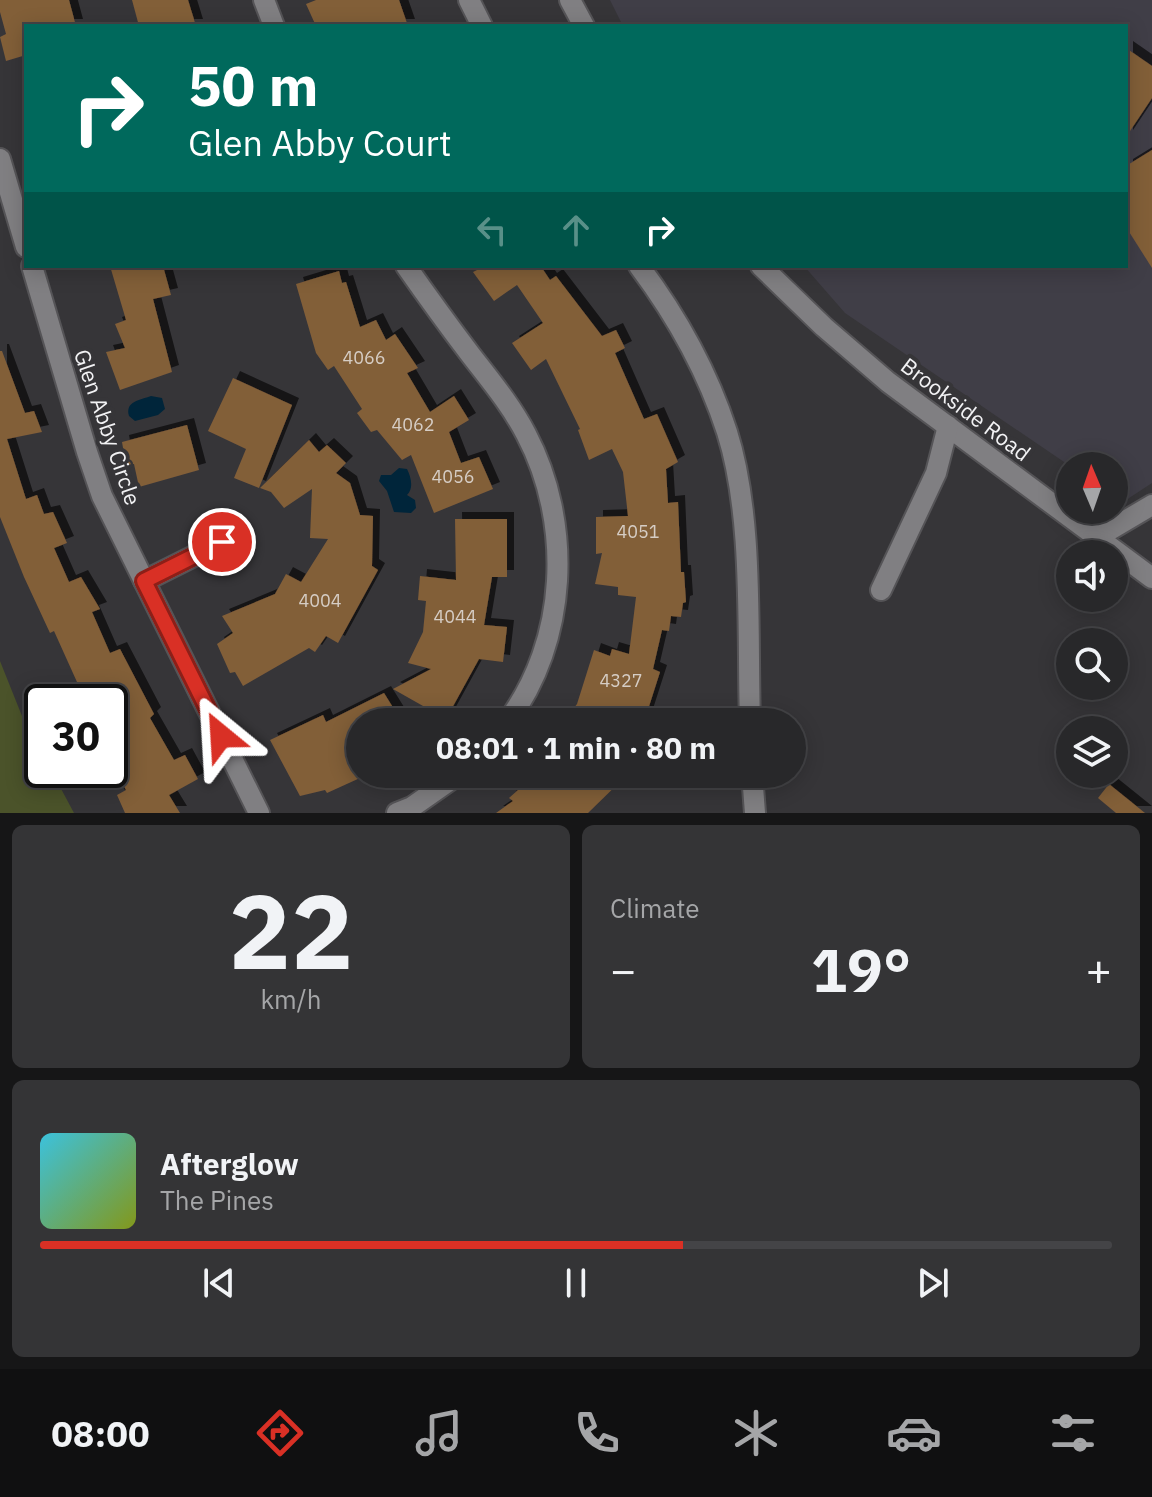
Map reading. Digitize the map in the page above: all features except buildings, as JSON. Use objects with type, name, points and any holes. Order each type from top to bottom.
[{"type":"street","points":[[264,0],[273,24]]},
{"type":"street","points":[[469,0],[481,24]]},
{"type":"street","points":[[570,0],[583,24]]},
{"type":"street","points":[[0,159],[24,240]]},
{"type":"street","name":"Glen Abby Circle","points":[[33,268],[102,496],[259,813]]},
{"type":"street","points":[[407,268],[509,405],[536,455],[550,498],[557,540],[558,581],[554,611],[545,647],[531,682],[515,708]]},
{"type":"street","points":[[640,268],[669,306],[694,348],[728,434],[740,492],[744,538],[750,708]]},
{"type":"street","name":"Brookside Road","points":[[763,268],[824,327],[888,382],[1152,578]]},
{"type":"street","points":[[881,590],[936,473],[948,426]]},
{"type":"street","points":[[1098,537],[1152,505]]},
{"type":"street","points":[[144,581],[222,542]]},
{"type":"street","points":[[397,813],[412,807],[439,788]]},
{"type":"street","points":[[753,788],[755,813]]},
{"type":"shaded area","points":[[610,0],[1152,0],[1152,483],[1128,499],[1128,452],[1056,452],[1056,456],[845,313],[806,268],[1128,268],[1128,24],[622,24]]},
{"type":"green space","points":[[0,661],[24,720],[24,788],[61,788],[74,813],[0,813]]},
{"type":"water","points":[[151,396],[162,398],[165,409],[158,415],[135,421],[129,416],[131,404]]},
{"type":"water","points":[[399,468],[407,469],[411,479],[411,489],[407,495],[415,500],[416,508],[411,513],[394,512],[387,491],[379,481],[381,475],[391,475]]},
{"type":"route","points":[[221,736],[144,581],[222,542]]}]
